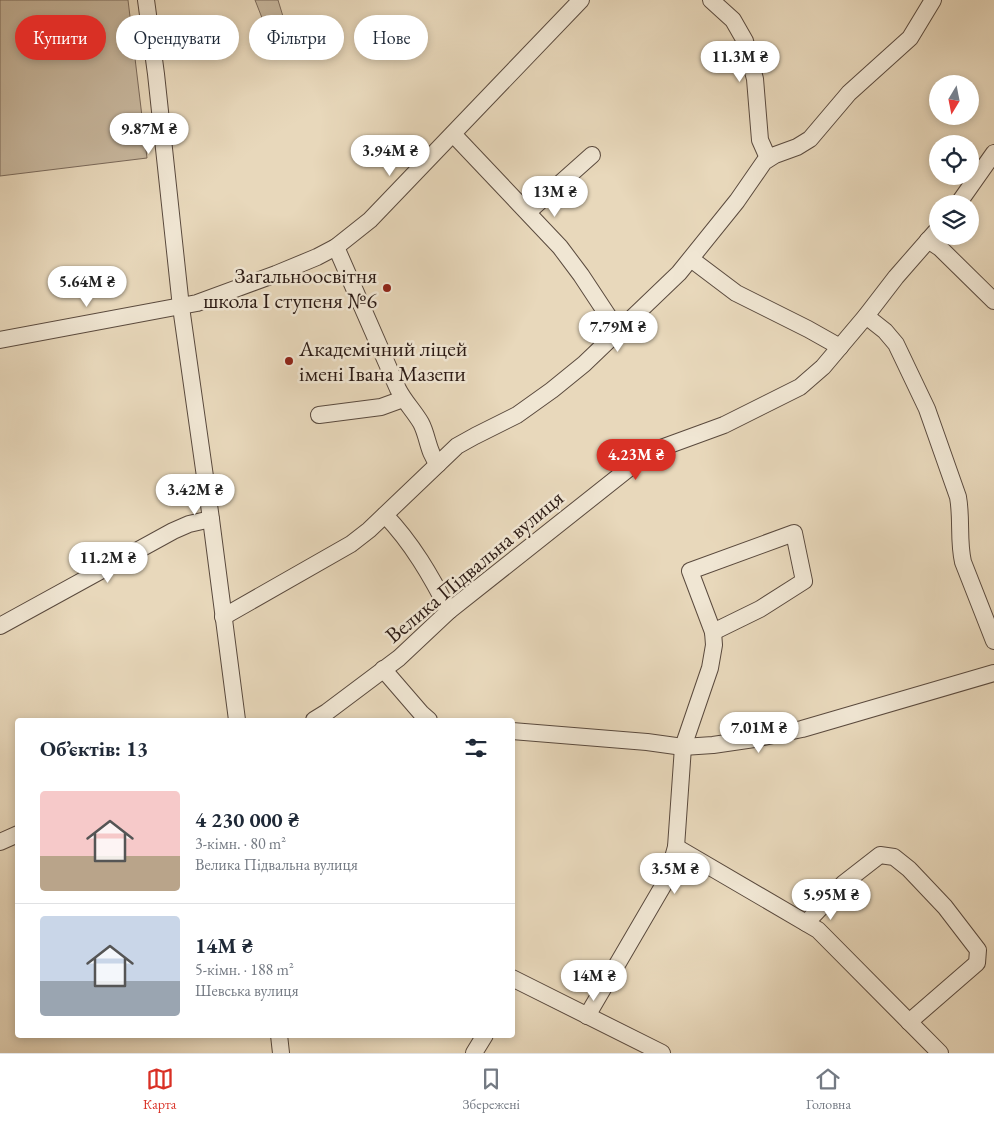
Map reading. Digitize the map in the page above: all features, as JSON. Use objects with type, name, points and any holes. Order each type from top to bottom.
[{"type":"street","points":[[146,0],[156,74],[180,307],[211,519],[237,718]]},
{"type":"street","points":[[711,0],[734,20],[745,41],[755,79],[760,140],[768,158]]},
{"type":"street","points":[[223,617],[343,549],[369,530],[463,442],[517,415],[584,364],[666,287],[691,259],[768,158],[797,147],[810,139],[849,93],[910,38],[928,2]]},
{"type":"street","points":[[0,340],[180,307],[215,297],[276,274],[336,247],[370,220],[453,134],[572,3]]},
{"type":"street","points":[[453,134],[528,212],[576,267],[618,332]]},
{"type":"street","points":[[964,195],[994,153]]},
{"type":"street","points":[[528,212],[592,155]]},
{"type":"street","name":"Велика Підвальна вулиця","points":[[317,718],[399,658],[449,611],[642,458],[661,448],[724,425],[791,393],[815,375],[929,239]]},
{"type":"street","points":[[941,245],[953,260],[994,301]]},
{"type":"street","points":[[336,247],[403,399],[420,421],[431,453],[438,464]]},
{"type":"street","points":[[691,259],[736,293],[823,336],[840,347]]},
{"type":"street","points":[[866,316],[885,330],[894,340],[927,408],[958,498],[960,548],[963,562],[994,641]]},
{"type":"street","points":[[319,415],[381,407],[403,399]]},
{"type":"street","points":[[385,515],[411,544],[449,611]]},
{"type":"street","points":[[0,626],[173,531],[189,524],[211,519]]},
{"type":"street","points":[[587,1016],[666,879],[676,847],[683,747],[710,668],[714,645],[713,632],[690,571],[794,533],[804,581],[760,609],[713,632]]},
{"type":"street","points":[[383,669],[427,718]]},
{"type":"street","points":[[515,732],[647,742],[683,747],[733,743],[802,728],[994,673]]},
{"type":"street","points":[[0,842],[15,835]]},
{"type":"street","points":[[676,847],[818,930],[940,1053]]},
{"type":"street","points":[[806,923],[844,883],[880,855],[894,857],[909,869],[945,907],[978,950],[976,964],[909,1022]]},
{"type":"street","points":[[515,984],[587,1016],[662,1053]]},
{"type":"street","points":[[279,1038],[281,1053]]},
{"type":"street","points":[[474,1053],[483,1038]]},
{"type":"shaded area","points":[[0,0],[128,0],[130,15],[116,15],[116,60],[135,60],[147,158],[0,176]]},
{"type":"shaded area","points":[[255,0],[278,0],[283,15],[261,15]]},
{"type":"place","name":"Загальноосвітня школа І ступеня №6","points":[[387,288]]},
{"type":"place","name":"Академічний ліцей імені Івана Мазепи","points":[[289,361]]}]
